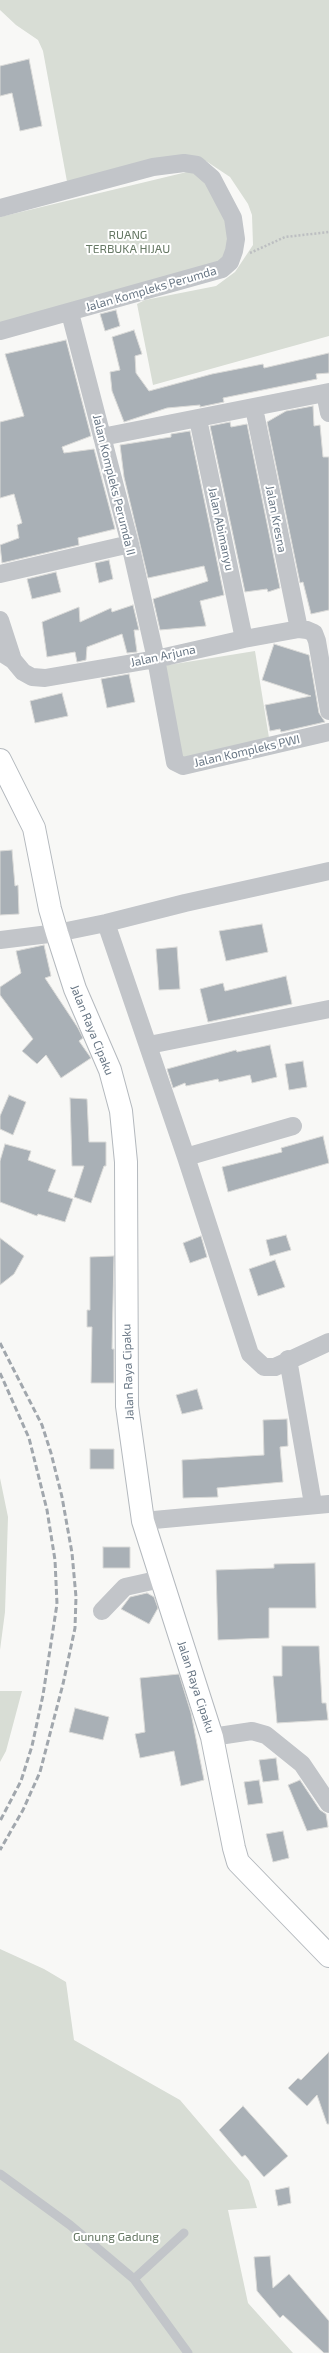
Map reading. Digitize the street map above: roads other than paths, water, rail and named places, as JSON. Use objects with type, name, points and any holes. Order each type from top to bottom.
[{"type":"street","name":"Jalan Kompleks Perumda","points":[[0,208],[153,166],[184,163],[197,165],[212,178],[233,218],[236,239],[230,262],[222,269],[212,273],[0,331]]},
{"type":"street","name":"Jalan Kompleks Perumda II","points":[[70,312],[130,544],[156,659]]},
{"type":"street","points":[[102,437],[254,408],[327,392],[329,413]]},
{"type":"street","name":"Jalan Kresna","points":[[254,408],[299,629]]},
{"type":"street","name":"Jalan Abimanyu","points":[[198,419],[244,639]]},
{"type":"street","points":[[0,574],[130,544]]},
{"type":"street","points":[[0,620],[7,656]]},
{"type":"street","points":[[299,629],[314,633],[323,640],[329,711]]},
{"type":"street","name":"Jalan Arjuna","points":[[7,656],[23,672],[32,677],[45,678],[156,659],[244,639],[299,629]]},
{"type":"street","name":"Jalan Kompleks PWI","points":[[156,659],[175,762],[180,765],[329,732]]},
{"type":"street","name":"Jalan Raya Cipaku","points":[[0,760],[34,828],[50,909],[74,989],[110,1070],[121,1111],[126,1162],[127,1406],[143,1521],[212,1737],[238,1862],[329,1956]]},
{"type":"street","points":[[0,940],[57,933],[106,923],[185,903],[329,871]]},
{"type":"street","points":[[106,923],[149,1045],[250,1354],[264,1367],[275,1367],[288,1359],[329,1342]]},
{"type":"street","points":[[149,1045],[329,1010]]},
{"type":"street","points":[[186,1157],[293,1126]]},
{"type":"street","points":[[143,1521],[321,1504],[288,1359]]},
{"type":"street","points":[[102,1611],[125,1587],[161,1579]]},
{"type":"street","points":[[212,1737],[252,1731],[266,1735],[302,1764],[329,1804]]},
{"type":"lane","points":[[0,2174],[70,2225],[134,2279],[188,2353]]},
{"type":"lane","points":[[134,2279],[184,2233]]},
{"type":"railway","points":[[0,1343],[42,1425],[51,1453],[62,1497],[72,1553],[76,1597],[75,1628],[63,1684],[40,1772],[23,1810],[0,1850]]},
{"type":"railway","points":[[0,1373],[29,1438],[47,1510],[55,1560],[57,1604],[43,1695],[32,1746],[21,1781],[0,1821]]},
{"type":"park label","name":"RUANG TERBUKA HIJAU","points":[[128,242]]},
{"type":"park label","name":"Gunung Gadung","points":[[116,2237]]}]
